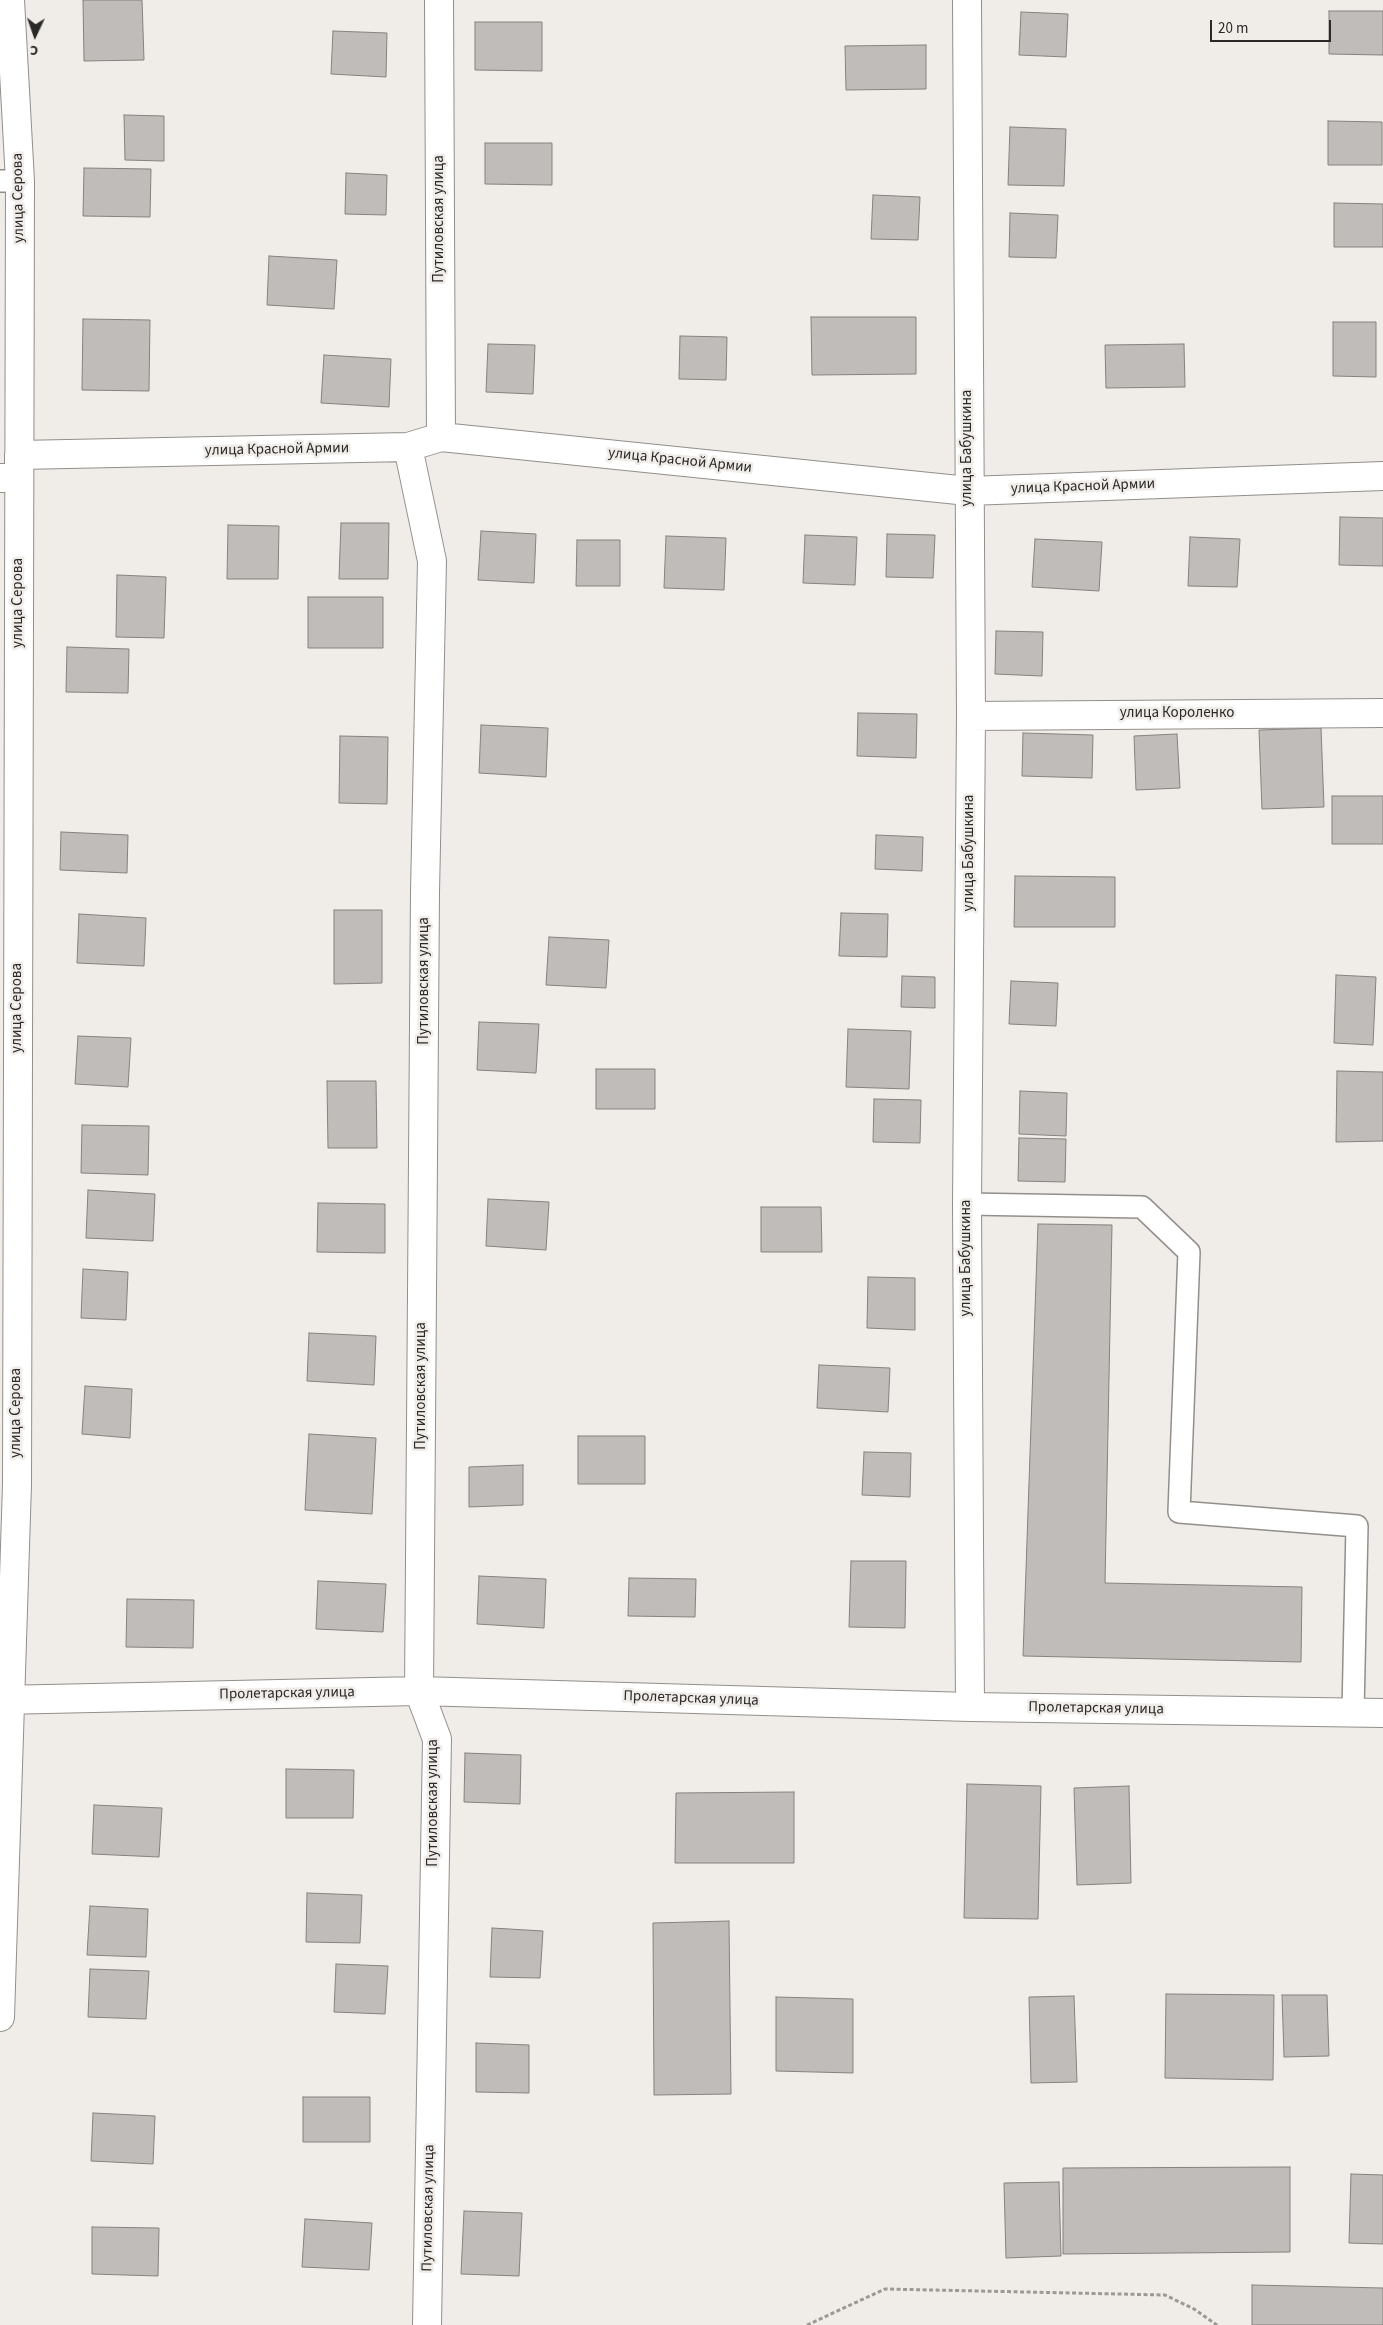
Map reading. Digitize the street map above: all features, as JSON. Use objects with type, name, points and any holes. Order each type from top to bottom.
[{"type":"street","name":"улица Серова","points":[[0,2017],[8,1484],[13,470],[10,0]]},
{"type":"street","name":"Путиловская улица","points":[[439,0],[441,437]]},
{"type":"street","name":"улица Бабушкина","points":[[967,0],[968,490],[971,716],[967,1204],[970,1707]]},
{"type":"street","name":"улица Красной Армии","points":[[13,470],[408,447],[441,437],[968,490],[1383,476]]},
{"type":"street","name":"Путиловская улица","points":[[408,447],[432,560],[425,892],[420,1692],[437,1739],[427,2325]]},
{"type":"street","name":"улица Короленко","points":[[971,716],[1383,713]]},
{"type":"street","name":"Пролетарская улица","points":[[5,1700],[420,1692],[970,1707],[1383,1712]]},
{"type":"lane","points":[[967,1204],[1142,1207],[1189,1252],[1180,1512],[1357,1526],[1353,1712]]},
{"type":"path","points":[[806,2325],[884,2289],[1165,2295],[1194,2309],[1217,2325]]},
{"type":"building","points":[[83,0],[142,0],[144,60],[84,61]]},
{"type":"building","points":[[1329,11],[1383,11],[1383,55],[1329,54]]},
{"type":"building","points":[[1021,12],[1068,14],[1066,57],[1019,55]]},
{"type":"building","points":[[475,22],[542,22],[542,71],[475,70]]},
{"type":"building","points":[[333,31],[387,33],[386,77],[331,74]]},
{"type":"building","points":[[926,45],[926,89],[846,90],[845,46]]},
{"type":"building","points":[[124,115],[164,116],[164,161],[125,160]]},
{"type":"building","points":[[1328,121],[1382,122],[1382,165],[1328,165]]},
{"type":"building","points":[[1010,127],[1066,129],[1064,186],[1008,185]]},
{"type":"building","points":[[485,143],[552,143],[552,185],[485,184]]},
{"type":"building","points":[[84,168],[151,169],[150,217],[83,216]]},
{"type":"building","points":[[346,173],[387,175],[386,215],[345,214]]},
{"type":"building","points":[[873,195],[920,197],[918,240],[871,239]]},
{"type":"building","points":[[1334,203],[1383,204],[1383,247],[1334,247]]},
{"type":"building","points":[[1010,213],[1058,215],[1056,258],[1009,257]]},
{"type":"building","points":[[269,256],[337,260],[334,309],[267,305]]},
{"type":"building","points":[[811,317],[916,317],[916,374],[812,375]]},
{"type":"building","points":[[83,319],[150,320],[149,391],[82,390]]},
{"type":"building","points":[[1333,322],[1376,322],[1376,377],[1333,376]]},
{"type":"building","points":[[680,336],[727,337],[726,380],[679,379]]},
{"type":"building","points":[[488,344],[535,345],[533,394],[486,392]]},
{"type":"building","points":[[1184,344],[1185,387],[1106,388],[1105,345]]},
{"type":"building","points":[[324,355],[391,359],[389,407],[321,403]]},
{"type":"building","points":[[1340,517],[1383,518],[1383,566],[1339,565]]},
{"type":"building","points":[[341,523],[389,523],[388,579],[339,579]]},
{"type":"building","points":[[228,525],[279,526],[278,579],[227,579]]},
{"type":"building","points":[[481,531],[536,534],[534,583],[478,580]]},
{"type":"building","points":[[887,534],[935,535],[933,578],[886,577]]},
{"type":"building","points":[[805,535],[857,537],[855,585],[803,583]]},
{"type":"building","points":[[666,536],[726,538],[724,590],[664,588]]},
{"type":"building","points":[[1190,537],[1240,539],[1237,587],[1188,586]]},
{"type":"building","points":[[1035,539],[1102,542],[1099,591],[1032,587]]},
{"type":"building","points":[[577,540],[620,540],[620,586],[576,586]]},
{"type":"building","points":[[117,575],[166,577],[164,638],[116,637]]},
{"type":"building","points":[[308,597],[383,597],[383,648],[308,648]]},
{"type":"building","points":[[996,631],[1043,632],[1042,676],[995,674]]},
{"type":"building","points":[[67,647],[129,649],[128,693],[66,692]]},
{"type":"building","points":[[858,713],[917,714],[916,758],[857,756]]},
{"type":"building","points":[[481,725],[548,728],[546,777],[479,773]]},
{"type":"building","points":[[1321,728],[1324,807],[1262,809],[1259,730]]},
{"type":"building","points":[[1023,733],[1093,735],[1092,778],[1022,776]]},
{"type":"building","points":[[1177,734],[1180,788],[1136,790],[1134,736]]},
{"type":"building","points":[[340,736],[388,737],[387,804],[339,803]]},
{"type":"building","points":[[1332,796],[1383,796],[1383,844],[1332,844]]},
{"type":"building","points":[[61,832],[128,835],[127,873],[60,870]]},
{"type":"building","points":[[876,835],[923,837],[922,871],[875,869]]},
{"type":"building","points":[[1015,876],[1115,877],[1115,927],[1014,927]]},
{"type":"building","points":[[334,910],[382,910],[382,983],[334,984]]},
{"type":"building","points":[[841,913],[888,914],[887,957],[839,956]]},
{"type":"building","points":[[79,914],[146,918],[144,966],[77,963]]},
{"type":"building","points":[[549,937],[609,940],[606,988],[546,985]]},
{"type":"building","points":[[1336,975],[1376,977],[1373,1045],[1334,1043]]},
{"type":"building","points":[[902,976],[935,977],[935,1008],[901,1007]]},
{"type":"building","points":[[1011,981],[1058,983],[1056,1026],[1009,1024]]},
{"type":"building","points":[[479,1022],[539,1024],[536,1073],[477,1070]]},
{"type":"building","points":[[848,1029],[911,1031],[909,1089],[846,1087]]},
{"type":"building","points":[[78,1036],[131,1038],[128,1087],[75,1084]]},
{"type":"building","points":[[596,1069],[655,1069],[655,1109],[596,1109]]},
{"type":"building","points":[[1337,1071],[1383,1072],[1383,1141],[1336,1142]]},
{"type":"building","points":[[327,1081],[376,1081],[377,1148],[328,1148]]},
{"type":"building","points":[[1020,1091],[1067,1093],[1066,1136],[1019,1134]]},
{"type":"building","points":[[874,1099],[921,1100],[920,1143],[873,1142]]},
{"type":"building","points":[[82,1125],[149,1126],[148,1175],[81,1173]]},
{"type":"building","points":[[1019,1138],[1066,1139],[1065,1182],[1018,1181]]},
{"type":"building","points":[[88,1190],[155,1194],[153,1241],[86,1238]]},
{"type":"building","points":[[488,1199],[549,1202],[546,1250],[486,1246]]},
{"type":"building","points":[[318,1203],[385,1204],[385,1253],[317,1252]]},
{"type":"building","points":[[761,1207],[821,1207],[822,1252],[761,1252]]},
{"type":"building","points":[[1038,1224],[1112,1225],[1105,1583],[1302,1587],[1301,1662],[1023,1656]]},
{"type":"building","points":[[83,1269],[128,1272],[126,1320],[81,1318]]},
{"type":"building","points":[[868,1277],[915,1278],[915,1330],[867,1328]]},
{"type":"building","points":[[309,1333],[376,1336],[374,1385],[307,1381]]},
{"type":"building","points":[[819,1365],[890,1368],[888,1412],[817,1408]]},
{"type":"building","points":[[85,1386],[132,1389],[130,1438],[82,1434]]},
{"type":"building","points":[[309,1434],[376,1438],[372,1514],[305,1510]]},
{"type":"building","points":[[578,1436],[645,1436],[645,1484],[578,1484]]},
{"type":"building","points":[[864,1452],[911,1453],[910,1497],[862,1495]]},
{"type":"building","points":[[523,1465],[523,1505],[469,1507],[469,1467]]},
{"type":"building","points":[[851,1561],[906,1561],[905,1628],[849,1627]]},
{"type":"building","points":[[479,1576],[546,1579],[544,1628],[477,1624]]},
{"type":"building","points":[[629,1578],[696,1579],[695,1617],[628,1616]]},
{"type":"building","points":[[318,1581],[386,1584],[383,1632],[316,1629]]},
{"type":"building","points":[[127,1599],[194,1600],[193,1648],[126,1647]]},
{"type":"building","points":[[465,1753],[521,1755],[520,1804],[464,1802]]},
{"type":"building","points":[[286,1769],[354,1770],[353,1818],[286,1818]]},
{"type":"building","points":[[967,1784],[1041,1786],[1038,1919],[964,1918]]},
{"type":"building","points":[[1129,1786],[1131,1883],[1077,1885],[1074,1788]]},
{"type":"building","points":[[794,1792],[794,1863],[675,1863],[676,1793]]},
{"type":"building","points":[[94,1805],[162,1808],[159,1857],[92,1854]]},
{"type":"building","points":[[307,1893],[362,1895],[360,1943],[306,1942]]},
{"type":"building","points":[[90,1906],[148,1909],[146,1957],[87,1955]]},
{"type":"building","points":[[729,1921],[731,2094],[654,2095],[653,1923]]},
{"type":"building","points":[[492,1928],[543,1931],[540,1978],[490,1977]]},
{"type":"building","points":[[336,1964],[388,1966],[385,2014],[334,2012]]},
{"type":"building","points":[[90,1969],[149,1971],[146,2019],[88,2017]]},
{"type":"building","points":[[1166,1994],[1274,1995],[1273,2080],[1165,2078]]},
{"type":"building","points":[[1282,1995],[1327,1995],[1329,2056],[1284,2057]]},
{"type":"building","points":[[1074,1996],[1077,2082],[1031,2083],[1029,1997]]},
{"type":"building","points":[[776,1997],[853,1999],[853,2073],[776,2071]]},
{"type":"building","points":[[476,2043],[529,2045],[529,2093],[476,2092]]},
{"type":"building","points":[[303,2097],[370,2097],[370,2142],[303,2142]]},
{"type":"building","points":[[93,2113],[155,2116],[153,2164],[91,2161]]},
{"type":"building","points":[[1290,2167],[1290,2252],[1063,2254],[1063,2168]]},
{"type":"building","points":[[1351,2174],[1383,2175],[1383,2244],[1349,2243]]},
{"type":"building","points":[[1059,2182],[1061,2256],[1006,2258],[1004,2183]]},
{"type":"building","points":[[464,2211],[522,2213],[519,2276],[461,2274]]},
{"type":"building","points":[[305,2219],[372,2223],[369,2270],[302,2267]]},
{"type":"building","points":[[92,2227],[159,2228],[158,2276],[92,2274]]},
{"type":"building","points":[[1252,2285],[1383,2288],[1383,2325],[1252,2325]]}]
